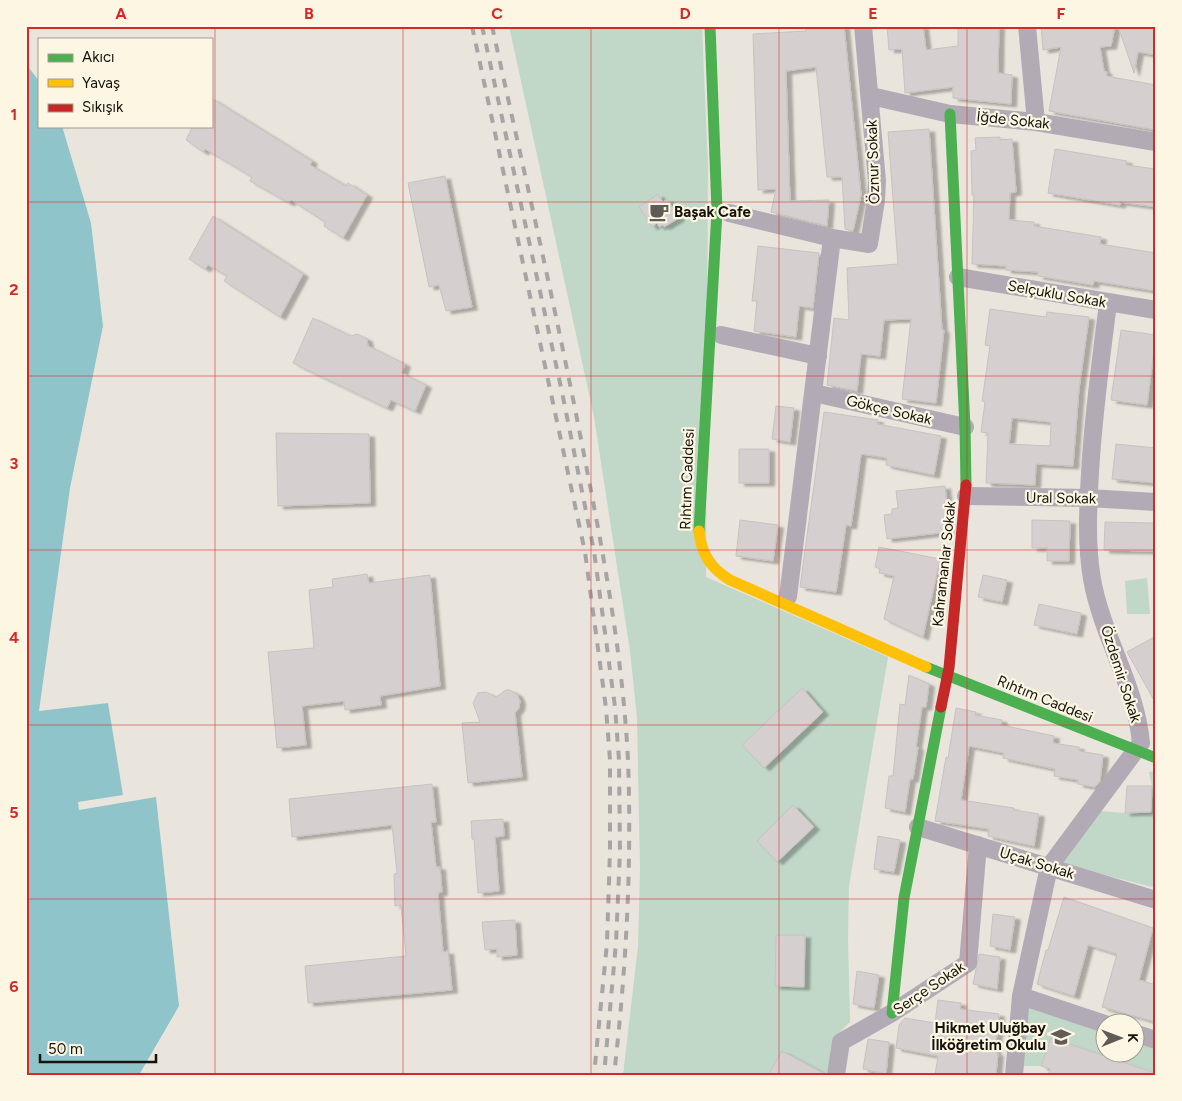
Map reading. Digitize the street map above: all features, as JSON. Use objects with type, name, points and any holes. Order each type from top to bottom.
[{"type":"main road","name":"Rıhtım Caddesi","points":[[710,26],[717,210],[698,526],[699,540],[710,566],[717,573],[730,580],[948,672],[1144,747],[1156,758]]},
{"type":"main road","name":"Kahramanlar Sokak","points":[[892,1013],[904,898],[948,672],[966,496],[950,114]]},
{"type":"main road","name":"Rıhtım Caddesi","points":[[726,253],[710,503],[712,541],[717,558],[723,568],[733,574],[788,597],[948,672]]},
{"type":"street","name":"Öznur Sokak","points":[[729,215],[832,238],[869,244],[877,181],[871,96],[863,26]]},
{"type":"street","points":[[1027,26],[1036,122]]},
{"type":"street","name":"İğde Sokak","points":[[871,96],[950,114],[1036,122],[1156,142]]},
{"type":"street","points":[[788,597],[832,238]]},
{"type":"street","name":"Selçuklu Sokak","points":[[958,277],[1156,310]]},
{"type":"street","name":"Özdemir Sokak","points":[[1108,303],[1093,422],[1088,498],[1089,556],[1092,581],[1132,700],[1144,747]]},
{"type":"street","points":[[721,334],[818,356]]},
{"type":"street","name":"Gökçe Sokak","points":[[814,393],[964,427]]},
{"type":"street","name":"Ural Sokak","points":[[966,496],[1088,498],[1156,502]]},
{"type":"street","points":[[1014,1075],[1021,996],[1049,867],[1144,747]]},
{"type":"street","name":"Uçak Sokak","points":[[918,827],[1156,900]]},
{"type":"street","name":"Serçe Sokak","points":[[836,1075],[841,1042],[892,1013],[968,963],[978,845]]},
{"type":"street","points":[[1021,996],[1094,1020]]},
{"type":"street","points":[[1144,1036],[1156,1040]]},
{"type":"green space","points":[[509,26],[702,26],[708,167],[706,577],[888,657],[849,886],[850,1022],[840,1032],[827,1075],[623,1075],[638,946],[640,869],[637,718],[630,651],[594,417]]},
{"type":"green space","points":[[1147,578],[1150,614],[1127,614],[1125,581]]},
{"type":"green space","points":[[1156,771],[1156,888],[1058,863],[1100,811],[1125,813],[1151,812],[1152,786],[1149,772]]},
{"type":"green space","points":[[1021,996],[1094,1021],[1094,1052],[1051,1038],[1041,1066],[1015,1066]]},
{"type":"green space","points":[[1144,1036],[1156,1040],[1156,1073],[1129,1064],[1144,1064]]},
{"type":"water","points":[[26,64],[38,80],[38,128],[63,128],[91,223],[103,326],[70,488],[39,711],[108,703],[123,795],[78,802],[79,810],[156,797],[179,1006],[139,1075],[26,1075]]},
{"type":"building","points":[[806,26],[844,26],[861,195],[853,231],[845,229],[842,177],[827,177],[816,67],[786,71],[790,201],[829,200],[827,226],[771,212],[776,189],[758,190],[753,34],[806,31]]},
{"type":"building","points":[[887,26],[923,26],[926,50],[958,46],[958,26],[999,26],[998,73],[1012,75],[1011,104],[953,98],[953,87],[905,93],[902,49],[889,50]]},
{"type":"building","points":[[1041,26],[1115,26],[1111,46],[1100,47],[1104,71],[1107,72],[1106,76],[1156,85],[1156,130],[1049,111],[1061,47],[1043,50]]},
{"type":"building","points":[[1118,26],[1156,26],[1156,55],[1138,52],[1134,73]]},
{"type":"building","points":[[212,99],[312,161],[310,165],[346,186],[348,183],[367,195],[343,238],[324,226],[325,222],[291,200],[289,203],[250,181],[252,177],[205,149],[203,152],[186,140],[192,128],[212,128]]},
{"type":"building","points":[[929,129],[942,330],[944,330],[936,403],[902,399],[911,319],[884,320],[880,356],[861,354],[857,391],[827,385],[834,318],[849,320],[847,268],[898,264],[888,132]]},
{"type":"building","points":[[1000,137],[1000,140],[1012,139],[1016,192],[1010,193],[1009,220],[1034,222],[1034,226],[1101,237],[1100,244],[1156,253],[1156,291],[1094,281],[1093,285],[1038,276],[1038,272],[1006,270],[1006,266],[972,264],[974,195],[972,195],[971,151],[976,150],[975,138]]},
{"type":"building","points":[[1055,149],[1127,161],[1126,165],[1156,169],[1156,207],[1120,202],[1120,205],[1048,193]]},
{"type":"building","points":[[445,176],[472,307],[446,311],[439,285],[429,287],[408,183]]},
{"type":"building","name":"Başak Cafe","points":[[658,194],[663,202],[667,199],[679,218],[664,227],[663,225],[659,227],[657,223],[652,227],[639,207]]},
{"type":"building","points":[[213,216],[303,274],[280,317],[224,281],[227,276],[208,265],[205,269],[189,259]]},
{"type":"building","points":[[758,246],[819,253],[813,308],[799,306],[796,337],[754,331],[757,301],[752,301]]},
{"type":"building","points":[[990,309],[1046,317],[1047,312],[1089,317],[1079,389],[1073,466],[1036,464],[1035,485],[986,483],[988,433],[981,432],[985,402],[982,401],[990,346],[985,345]],"holes":[[[1012,418],[1051,422],[1050,446],[1009,444]]]},
{"type":"building","points":[[313,318],[351,336],[357,334],[367,339],[368,346],[405,364],[402,373],[426,385],[415,411],[391,400],[387,408],[293,363]]},
{"type":"building","points":[[1121,330],[1156,335],[1147,405],[1111,400]]},
{"type":"building","points":[[776,406],[794,408],[790,442],[772,439]]},
{"type":"building","points":[[824,412],[878,420],[877,424],[941,436],[934,475],[886,465],[887,458],[861,454],[851,526],[846,525],[836,592],[800,587]]},
{"type":"building","points":[[276,433],[369,434],[370,503],[278,506]]},
{"type":"building","points":[[1116,444],[1156,448],[1156,483],[1112,479]]},
{"type":"building","points":[[739,449],[769,449],[769,483],[739,483]]},
{"type":"building","points":[[945,486],[949,522],[948,532],[887,539],[884,515],[892,514],[892,509],[898,508],[896,491]]},
{"type":"building","points":[[740,520],[778,525],[773,561],[736,556]]},
{"type":"building","points":[[1032,520],[1070,521],[1069,561],[1047,561],[1047,548],[1032,548]]},
{"type":"building","points":[[1105,522],[1154,523],[1154,551],[1104,550]]},
{"type":"building","points":[[879,547],[940,559],[923,637],[884,619],[894,576],[879,573],[880,569],[875,567]]},
{"type":"building","points":[[367,574],[369,583],[430,575],[440,686],[380,696],[381,705],[345,710],[344,701],[302,706],[306,745],[277,748],[268,652],[314,648],[309,590],[333,587],[332,579]]},
{"type":"building","points":[[983,575],[1007,580],[1002,602],[978,597]]},
{"type":"building","points":[[1039,604],[1081,613],[1077,634],[1034,625]]},
{"type":"building","points":[[1156,636],[1156,704],[1127,652]]},
{"type":"building","points":[[909,675],[929,684],[926,707],[922,707],[913,779],[910,779],[905,812],[885,808],[889,776],[893,776],[900,704],[905,705]]},
{"type":"building","points":[[802,688],[823,712],[764,768],[742,745]]},
{"type":"building","points":[[506,690],[517,694],[520,701],[519,708],[515,713],[522,777],[468,783],[462,723],[480,722],[473,703],[478,693],[486,692],[496,697]]},
{"type":"building","points":[[956,708],[976,712],[975,715],[1002,720],[1001,725],[1054,736],[1053,743],[1079,747],[1079,751],[1103,755],[1100,781],[1095,787],[1078,784],[1078,780],[1054,776],[1055,769],[1003,758],[1004,753],[969,746],[961,800],[1039,814],[1034,846],[988,836],[989,829],[935,821]]},
{"type":"building","points":[[432,784],[436,822],[431,822],[436,867],[440,867],[442,892],[438,893],[443,952],[448,951],[452,990],[308,1003],[305,966],[406,956],[401,905],[395,906],[394,874],[397,873],[392,825],[292,837],[289,799]]},
{"type":"building","points":[[1127,786],[1152,786],[1151,812],[1125,813]]},
{"type":"building","points":[[793,805],[814,827],[777,862],[757,841]]},
{"type":"building","points":[[503,819],[504,836],[495,837],[499,891],[478,893],[471,821]]},
{"type":"building","points":[[878,836],[900,840],[894,872],[874,869]]},
{"type":"building","points":[[1064,897],[1153,928],[1139,980],[1156,985],[1156,1022],[1144,1019],[1144,1014],[1127,1014],[1102,1007],[1117,954],[1088,945],[1074,996],[1037,984],[1046,950],[1048,950]]},
{"type":"building","points":[[993,914],[1015,917],[1010,950],[990,946]]},
{"type":"building","points":[[515,920],[517,955],[497,957],[497,949],[485,950],[482,922]]},
{"type":"building","points":[[776,935],[805,935],[804,987],[775,986]]},
{"type":"building","points":[[979,954],[1000,957],[997,989],[973,984]]},
{"type":"building","points":[[857,971],[879,975],[874,1008],[853,1004]]},
{"type":"building","points":[[938,1000],[961,1003],[960,1009],[999,1014],[995,1053],[998,1053],[996,1075],[935,1075],[938,1056],[896,1048],[899,1025],[905,1018],[935,1023]]},
{"type":"building","points":[[1051,1038],[1094,1052],[1094,1064],[1128,1064],[1155,1073],[1154,1075],[1048,1075],[1050,1069],[1041,1066]]},
{"type":"building","points":[[868,1039],[889,1042],[886,1074],[863,1069]]},
{"type":"building","points":[[782,1051],[825,1074],[826,1075],[768,1075]]},
{"type":"railway","points":[[472,26],[585,552],[606,708],[610,760],[607,943],[594,1075]]},
{"type":"railway","points":[[482,26],[562,392],[594,551],[615,707],[619,760],[620,851],[616,943],[604,1075]]},
{"type":"railway","points":[[492,26],[575,410],[593,501],[618,649],[626,723],[629,839],[625,957],[614,1075]]},
{"type":"traffic: fast","points":[[699,531],[717,211],[710,26]]},
{"type":"traffic: fast","points":[[950,114],[966,485]]},
{"type":"traffic: fast","points":[[926,667],[1156,758]]},
{"type":"traffic: fast","points":[[892,1013],[904,898],[941,707]]},
{"type":"traffic: slow","points":[[699,531],[702,547],[708,560],[717,571],[730,580],[926,667]]},
{"type":"traffic: jam","points":[[941,707],[949,668],[966,485]]},
{"type":"place","name":"Başak Cafe","points":[[659,212]]},
{"type":"place","name":"Hikmet Uluğbay İlköğretim Okulu","points":[[1061,1037]]}]
